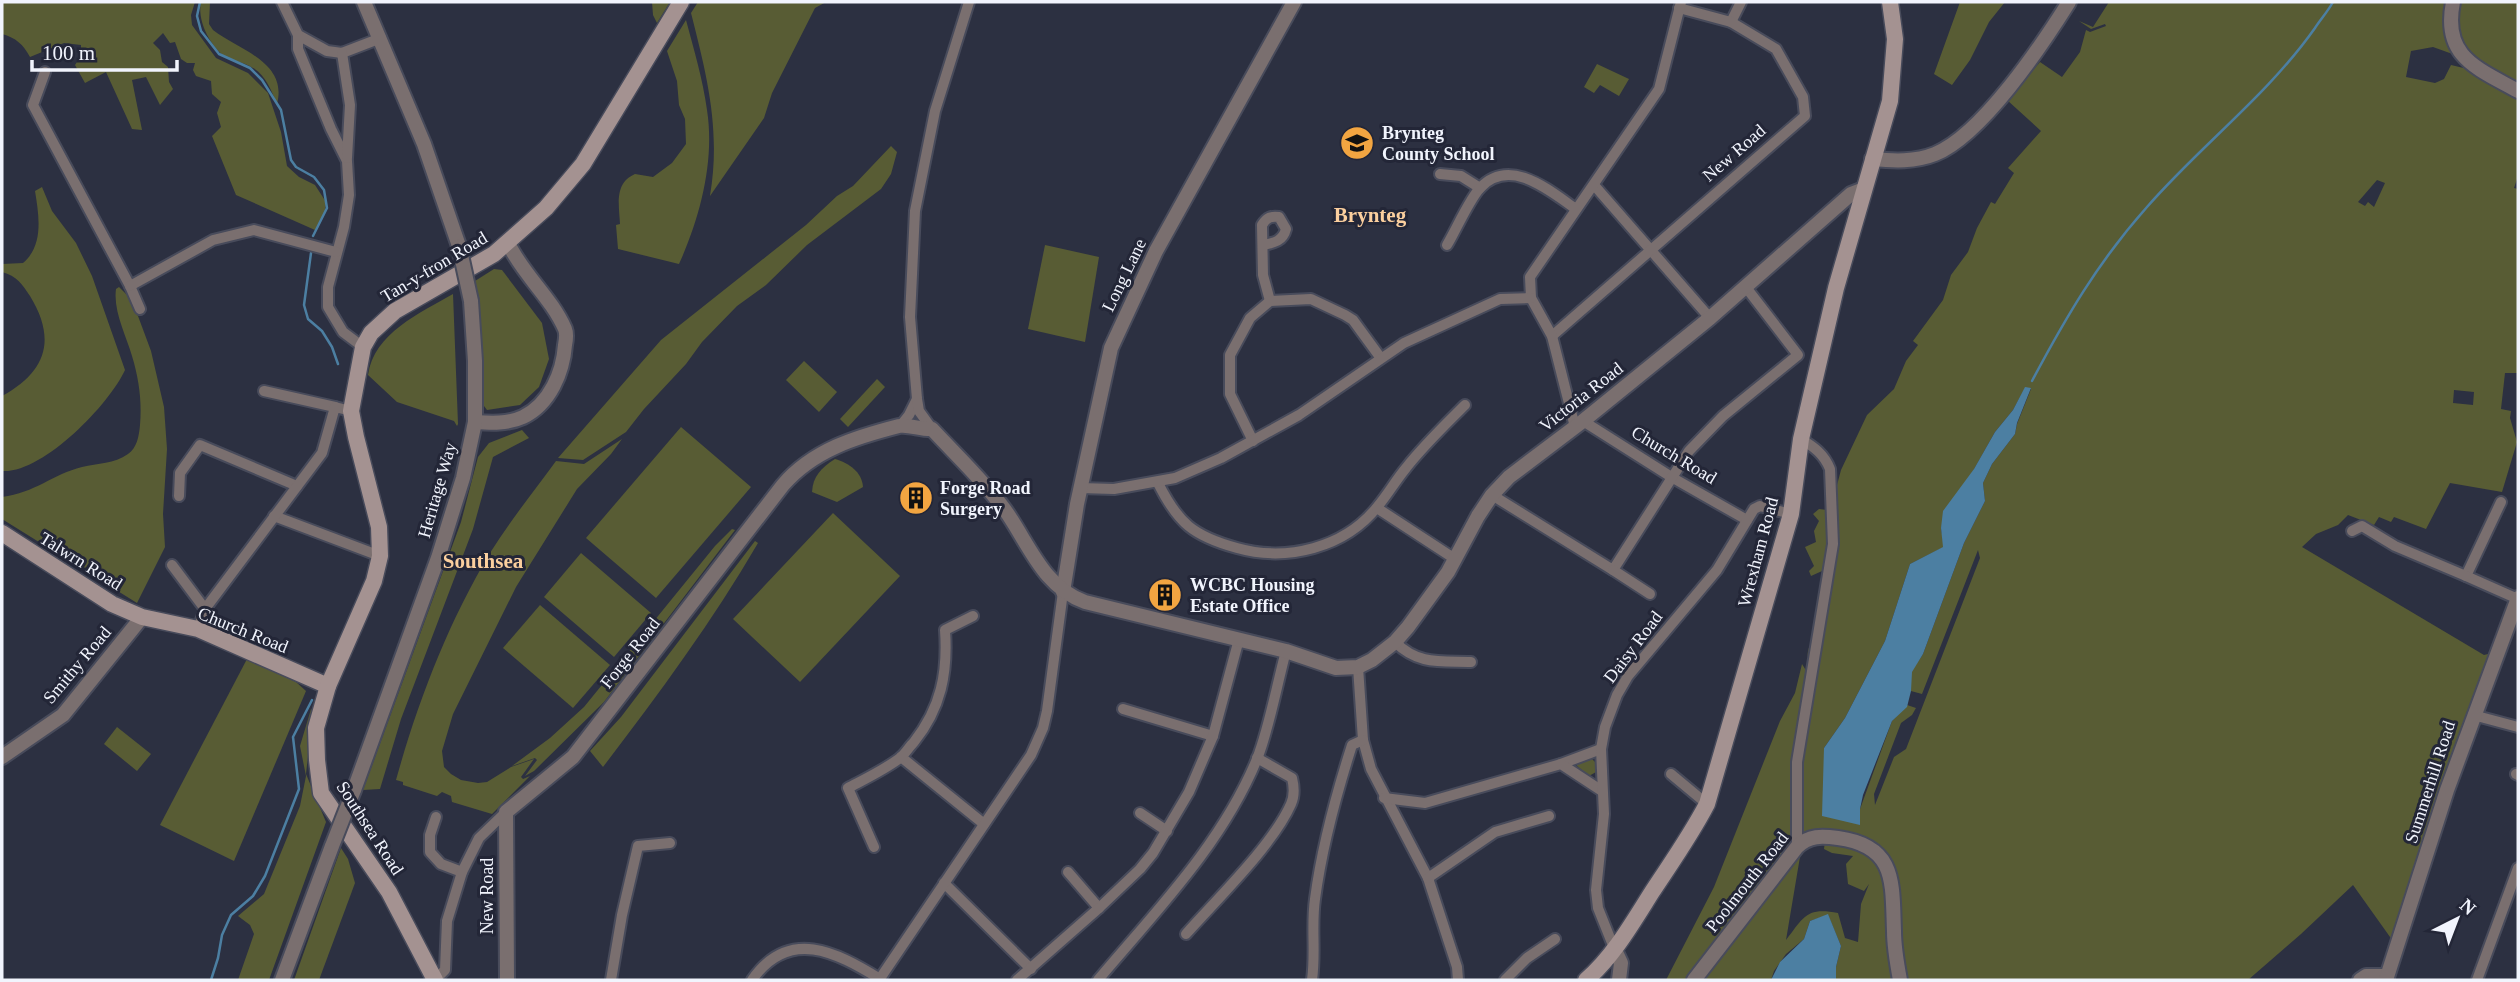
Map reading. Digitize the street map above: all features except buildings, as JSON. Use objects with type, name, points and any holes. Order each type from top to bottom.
[{"type":"main road","name":"Tan-y-fron Road","points":[[328,686],[370,591],[380,556],[379,527],[351,411],[363,346],[394,311],[508,243],[545,208],[583,164],[681,2]]},
{"type":"main road","name":"Wrexham Road","points":[[1586,980],[1614,948],[1707,804],[1791,513],[1801,439],[1836,288],[1890,101],[1895,38],[1890,2]]},
{"type":"main road","name":"Talwrn Road","points":[[2,533],[75,583],[111,604],[142,617]]},
{"type":"main road","name":"Church Road","points":[[142,617],[198,629],[328,686]]},
{"type":"main road","name":"Southsea Road","points":[[328,686],[316,727],[321,793],[389,892],[435,980]]},
{"type":"street","points":[[282,2],[298,35],[298,49],[347,161]]},
{"type":"street","name":"Heritage Way","points":[[282,980],[354,790],[446,532],[463,478],[475,422],[471,301],[459,246],[437,180],[364,2]]},
{"type":"street","points":[[969,2],[935,111],[915,211],[910,317],[919,411],[1004,509],[1044,572],[1063,592],[1085,602],[1286,651],[1336,668],[1358,667],[1363,740],[1371,769],[1428,878],[1457,967],[1458,980]]},
{"type":"street","name":"Long Lane","points":[[1063,592],[1080,488],[1111,348],[1156,251],[1294,2]]},
{"type":"street","points":[[1731,22],[1741,2]]},
{"type":"street","points":[[1872,159],[1898,162],[1918,159],[1936,154],[1962,138],[2005,91],[2068,2]]},
{"type":"street","points":[[2453,2],[2451,31],[2456,47],[2466,61],[2518,91]]},
{"type":"street","points":[[1579,424],[1552,336],[1531,298],[1529,286],[1534,270],[1659,89],[1680,5]]},
{"type":"street","name":"New Road","points":[[1552,336],[1805,117],[1803,97],[1776,49],[1731,22],[1680,5]]},
{"type":"street","points":[[298,35],[327,51],[342,53],[381,38]]},
{"type":"street","points":[[342,53],[350,105],[347,161],[349,195],[344,227],[328,287],[328,307],[343,332],[363,346]]},
{"type":"street","points":[[45,72],[33,105],[140,309]]},
{"type":"street","points":[[1440,174],[1461,176],[1480,188]]},
{"type":"street","points":[[1447,245],[1480,188],[1493,179],[1506,175],[1535,181],[1576,209]]},
{"type":"street","points":[[1594,185],[1710,318]]},
{"type":"street","name":"Victoria Road","points":[[1358,667],[1395,642],[1448,572],[1492,495],[1526,462],[1579,424],[1710,318],[1851,194],[1864,189]]},
{"type":"street","points":[[130,286],[213,240],[254,230],[336,252]]},
{"type":"street","points":[[475,422],[498,423],[525,416],[555,384],[563,363],[566,332],[508,243]]},
{"type":"street","points":[[1263,245],[1263,275],[1270,301]]},
{"type":"street","points":[[1613,570],[1689,451],[1723,416],[1798,355],[1745,286]]},
{"type":"street","points":[[1080,488],[1114,489],[1158,483],[1187,473],[1299,415],[1380,357],[1421,334],[1500,299],[1531,298]]},
{"type":"street","points":[[1253,440],[1230,394],[1230,355],[1250,318],[1270,301],[1311,299],[1345,315],[1353,320],[1380,357]]},
{"type":"street","points":[[264,391],[351,411]]},
{"type":"street","points":[[901,425],[917,399]]},
{"type":"street","points":[[1158,483],[1168,503],[1187,527],[1215,542],[1251,552],[1290,552],[1327,545],[1349,533],[1377,508],[1430,440],[1465,405]]},
{"type":"street","points":[[198,629],[205,609],[322,453],[335,407]]},
{"type":"street","name":"Church Road","points":[[1579,424],[1746,520]]},
{"type":"street","name":"Forge Road","points":[[435,980],[444,970],[447,921],[462,872],[479,838],[573,757],[792,474],[824,451],[901,425],[932,429]]},
{"type":"street","points":[[1797,847],[1797,762],[1833,544],[1830,469],[1818,450],[1801,439]]},
{"type":"street","points":[[179,496],[180,473],[200,445],[297,486]]},
{"type":"street","points":[[1492,495],[1650,594]]},
{"type":"street","points":[[2466,576],[2501,502]]},
{"type":"street","points":[[1746,520],[1754,509],[1760,506],[1791,513]]},
{"type":"street","points":[[1377,508],[1455,559]]},
{"type":"street","points":[[274,516],[380,556]]},
{"type":"street","name":"Daisy Road","points":[[1614,948],[1596,898],[1604,814],[1601,749],[1605,727],[1617,695],[1628,676],[1717,570],[1746,520]]},
{"type":"street","points":[[2352,531],[2362,526],[2395,546],[2518,598]]},
{"type":"street","points":[[172,565],[205,609]]},
{"type":"street","points":[[752,980],[779,955],[794,949],[808,949],[834,953],[849,959],[879,980],[1031,755],[1047,711],[1063,592]]},
{"type":"street","name":"Summerhill Road","points":[[2387,978],[2473,715],[2513,627],[2518,598]]},
{"type":"street","points":[[874,847],[848,788],[901,757],[923,730],[937,706],[946,670],[945,631],[973,616]]},
{"type":"street","name":"Smithy Road","points":[[2,757],[63,715],[142,617]]},
{"type":"street","points":[[1017,980],[1140,869],[1167,831],[1189,792],[1213,736],[1240,639]]},
{"type":"street","points":[[1395,642],[1406,653],[1426,661],[1471,663]]},
{"type":"street","points":[[1098,980],[1194,865],[1231,811],[1257,758],[1286,651]]},
{"type":"street","points":[[1123,709],[1213,736]]},
{"type":"street","points":[[2473,715],[2518,727]]},
{"type":"street","points":[[1312,980],[1315,962],[1314,901],[1330,813],[1352,744],[1363,740]]},
{"type":"street","points":[[1384,798],[1425,803],[1561,764],[1601,749]]},
{"type":"street","points":[[901,757],[984,824]]},
{"type":"street","points":[[1186,934],[1266,844],[1291,804],[1294,787],[1292,778],[1257,758]]},
{"type":"street","points":[[1561,764],[1602,791]]},
{"type":"street","points":[[1671,774],[1707,804]]},
{"type":"street","name":"New Road","points":[[506,812],[507,980]]},
{"type":"street","points":[[1140,813],[1167,831]]},
{"type":"street","points":[[1428,878],[1494,832],[1549,816]]},
{"type":"street","points":[[436,817],[430,835],[430,852],[441,864],[462,872]]},
{"type":"street","name":"Poolmouth Road","points":[[1694,980],[1797,847],[1804,840],[1817,836],[1867,844],[1887,866],[1892,885],[1894,950],[1900,980]]},
{"type":"street","points":[[611,980],[638,846],[670,843]]},
{"type":"street","points":[[2477,980],[2513,897],[2518,868]]},
{"type":"street","points":[[1068,872],[1099,908]]},
{"type":"street","points":[[944,883],[1031,969]]},
{"type":"street","points":[[1505,980],[1527,958],[1555,939]]},
{"type":"street","points":[[1614,948],[1621,963],[1619,980]]},
{"type":"street","points":[[2360,980],[2366,976],[2387,978]]},
{"type":"green space","points":[[2,2],[195,2],[191,15],[192,25],[216,58],[248,73],[268,93],[281,132],[287,166],[299,177],[315,185],[326,202],[325,211],[315,230],[236,195],[212,136],[221,127],[217,113],[221,102],[212,94],[211,81],[196,76],[193,70],[195,63],[187,63],[181,59],[175,42],[170,43],[163,33],[153,43],[160,50],[162,62],[168,67],[169,82],[173,89],[160,105],[146,77],[132,80],[142,130],[132,129],[106,72],[85,83],[75,65],[81,56],[81,45],[64,43],[30,57],[19,42],[2,34]]},
{"type":"green space","points":[[201,2],[210,2],[209,24],[213,30],[268,67],[278,90],[277,104],[261,74],[226,57],[213,44],[205,31]]},
{"type":"green space","points":[[652,2],[670,2],[657,23],[653,15]]},
{"type":"green space","points":[[698,2],[826,2],[815,8],[772,93],[764,118],[710,196],[714,148],[711,103],[691,13]]},
{"type":"green space","points":[[1960,2],[2005,2],[1989,22],[1970,60],[1952,85],[1934,74]]},
{"type":"green space","points":[[2109,2],[2447,2],[2445,31],[2458,56],[2433,47],[2411,51],[2406,77],[2435,83],[2444,79],[2451,65],[2472,70],[2518,95],[2518,176],[2514,188],[2518,189],[2518,373],[2505,373],[2501,409],[2511,411],[2510,418],[2517,442],[2502,492],[2450,483],[2426,529],[2394,517],[2391,522],[2379,517],[2374,525],[2348,515],[2338,525],[2316,534],[2302,547],[2484,655],[2488,654],[2490,661],[2395,944],[2353,885],[2248,980],[1836,980],[1841,946],[1828,915],[1810,921],[1804,939],[1786,954],[1771,980],[1666,980],[1714,887],[1780,721],[1795,693],[1802,664],[1807,672],[1814,670],[1808,653],[1831,567],[1811,576],[1809,571],[1814,566],[1805,547],[1816,542],[1814,531],[1819,521],[1813,514],[1819,509],[1827,510],[1833,500],[1841,470],[1867,415],[1894,389],[1906,361],[1918,345],[1913,341],[1943,300],[1951,275],[1968,252],[1991,202],[1995,204],[2014,173],[2008,168],[2041,131],[2007,100],[2040,62],[2062,77],[2080,52],[2086,30],[2090,32],[2106,26],[2105,24],[2091,29],[2079,21],[2093,27]],"holes":[[[2377,180],[2385,183],[2374,207],[2368,202],[2365,206],[2358,202]],[[2025,388],[2031,389],[2015,434],[1992,464],[1983,483],[1985,501],[1964,543],[1923,654],[1911,672],[1911,691],[1922,694],[1978,550],[1980,558],[1906,749],[1894,757],[1875,805],[1874,794],[1901,723],[1912,715],[1916,708],[1907,705],[1892,721],[1860,809],[1824,748],[1845,718],[1885,641],[1910,564],[1944,547],[1941,528],[1995,432],[2013,410]],[[2454,390],[2474,392],[2473,405],[2453,403]],[[1812,829],[1826,833],[1824,849],[1853,856],[1846,864],[1848,884],[1864,891],[1869,884],[1861,904],[1858,942],[1845,938],[1838,913],[1827,911],[1807,916],[1786,940],[1803,839]]]},
{"type":"green space","points":[[2458,2],[2518,2],[2518,88],[2480,64],[2463,45],[2456,19]]},
{"type":"green space","points":[[686,20],[705,99],[709,149],[699,209],[679,264],[618,249],[616,225],[620,224],[619,195],[628,178],[635,174],[653,177],[672,163],[686,144],[685,119],[679,105],[677,81],[667,51]]},
{"type":"green space","points":[[1597,64],[1629,79],[1619,96],[1600,85],[1594,93],[1584,87]]},
{"type":"green space","points":[[891,146],[897,152],[891,174],[881,189],[807,245],[766,285],[737,306],[702,342],[626,432],[583,460],[558,458],[661,340],[806,225],[837,196],[853,186]]},
{"type":"green space","points":[[42,187],[52,211],[76,243],[92,276],[125,370],[117,385],[90,418],[54,450],[18,469],[2,471],[2,396],[29,376],[43,354],[45,341],[38,312],[30,296],[19,281],[2,272],[2,264],[23,263],[30,256],[38,230],[35,191]]},
{"type":"green space","points":[[1045,245],[1099,257],[1085,342],[1028,329]]},
{"type":"green space","points":[[494,269],[502,270],[542,323],[549,359],[539,387],[520,405],[487,410],[481,402],[475,281]]},
{"type":"green space","points":[[119,287],[127,295],[138,316],[151,351],[164,407],[167,449],[163,514],[165,547],[137,603],[2,519],[2,497],[24,492],[72,470],[117,460],[128,454],[135,445],[141,407],[134,365],[116,306],[116,289]]},
{"type":"green space","points":[[453,294],[457,426],[454,421],[397,402],[368,375],[379,347],[389,336],[413,317]]},
{"type":"green space","points":[[804,361],[837,392],[819,412],[786,380]]},
{"type":"green space","points":[[877,379],[885,387],[848,427],[840,419]]},
{"type":"green space","points":[[681,427],[751,487],[656,598],[586,538]]},
{"type":"green space","points":[[522,430],[529,438],[493,457],[473,529],[401,719],[380,789],[363,790],[461,522],[478,457],[489,443]]},
{"type":"green space","points":[[622,439],[577,489],[516,587],[453,714],[442,751],[444,767],[461,780],[487,782],[511,767],[534,759],[521,777],[523,779],[530,776],[492,814],[452,802],[451,796],[442,792],[437,796],[403,785],[403,782],[396,780],[424,692],[461,607],[490,553],[556,461],[584,464]]},
{"type":"green space","points":[[835,459],[854,469],[863,487],[837,502],[812,492],[819,473]]},
{"type":"green space","points":[[833,513],[900,576],[800,682],[733,619]]},
{"type":"green space","points":[[732,529],[735,530],[604,702],[534,771],[525,776],[537,760],[535,758],[512,766],[550,738],[584,707],[715,546]]},
{"type":"green space","points":[[755,541],[758,543],[703,630],[603,767],[590,751],[621,717]]},
{"type":"green space","points":[[581,553],[651,613],[614,657],[544,597]]},
{"type":"green space","points":[[540,605],[610,665],[573,708],[503,648]]},
{"type":"green space","points":[[247,659],[296,682],[306,691],[234,861],[160,825]]},
{"type":"green space","points":[[311,709],[313,711],[306,774],[326,822],[269,980],[238,980],[254,934],[250,925],[238,916],[264,894],[300,806],[306,776],[300,746]]},
{"type":"green space","points":[[117,727],[151,754],[137,771],[104,744]]},
{"type":"green space","points":[[1591,758],[1595,762],[1596,772],[1589,776],[1577,763]]},
{"type":"green space","points":[[341,848],[348,859],[355,883],[319,980],[294,980]]},
{"type":"water","points":[[2025,387],[2031,388],[2015,434],[1992,464],[1983,483],[1985,501],[1964,543],[1923,654],[1912,672],[1907,707],[1892,721],[1863,795],[1860,825],[1822,816],[1824,748],[1845,718],[1885,641],[1910,564],[1943,547],[1943,511],[1974,469]]},
{"type":"water","points":[[1828,914],[1841,946],[1836,980],[1771,980],[1780,962],[1804,939],[1810,921]]},
{"type":"waterway","points":[[200,2],[197,16],[201,31],[219,54],[250,68],[262,80],[281,110],[291,160],[296,167],[314,177],[324,190],[327,208],[313,236]]},
{"type":"waterway","points":[[2032,381],[2057,335],[2113,248],[2168,184],[2276,76],[2333,2]]},
{"type":"waterway","points":[[311,253],[304,305],[308,319],[322,331],[338,364]]},
{"type":"waterway","points":[[211,980],[222,935],[231,915],[253,896],[265,876],[299,789],[293,737],[312,700]]},
{"type":"place","name":"Brynteg County School","points":[[1357,143]]},
{"type":"place","name":"Forge Road Surgery","points":[[916,498]]},
{"type":"place","name":"WCBC Housing Estate Office","points":[[1165,595]]},
{"type":"district","name":"Brynteg","points":[[1370,215]]},
{"type":"district","name":"Southsea","points":[[483,561]]}]
